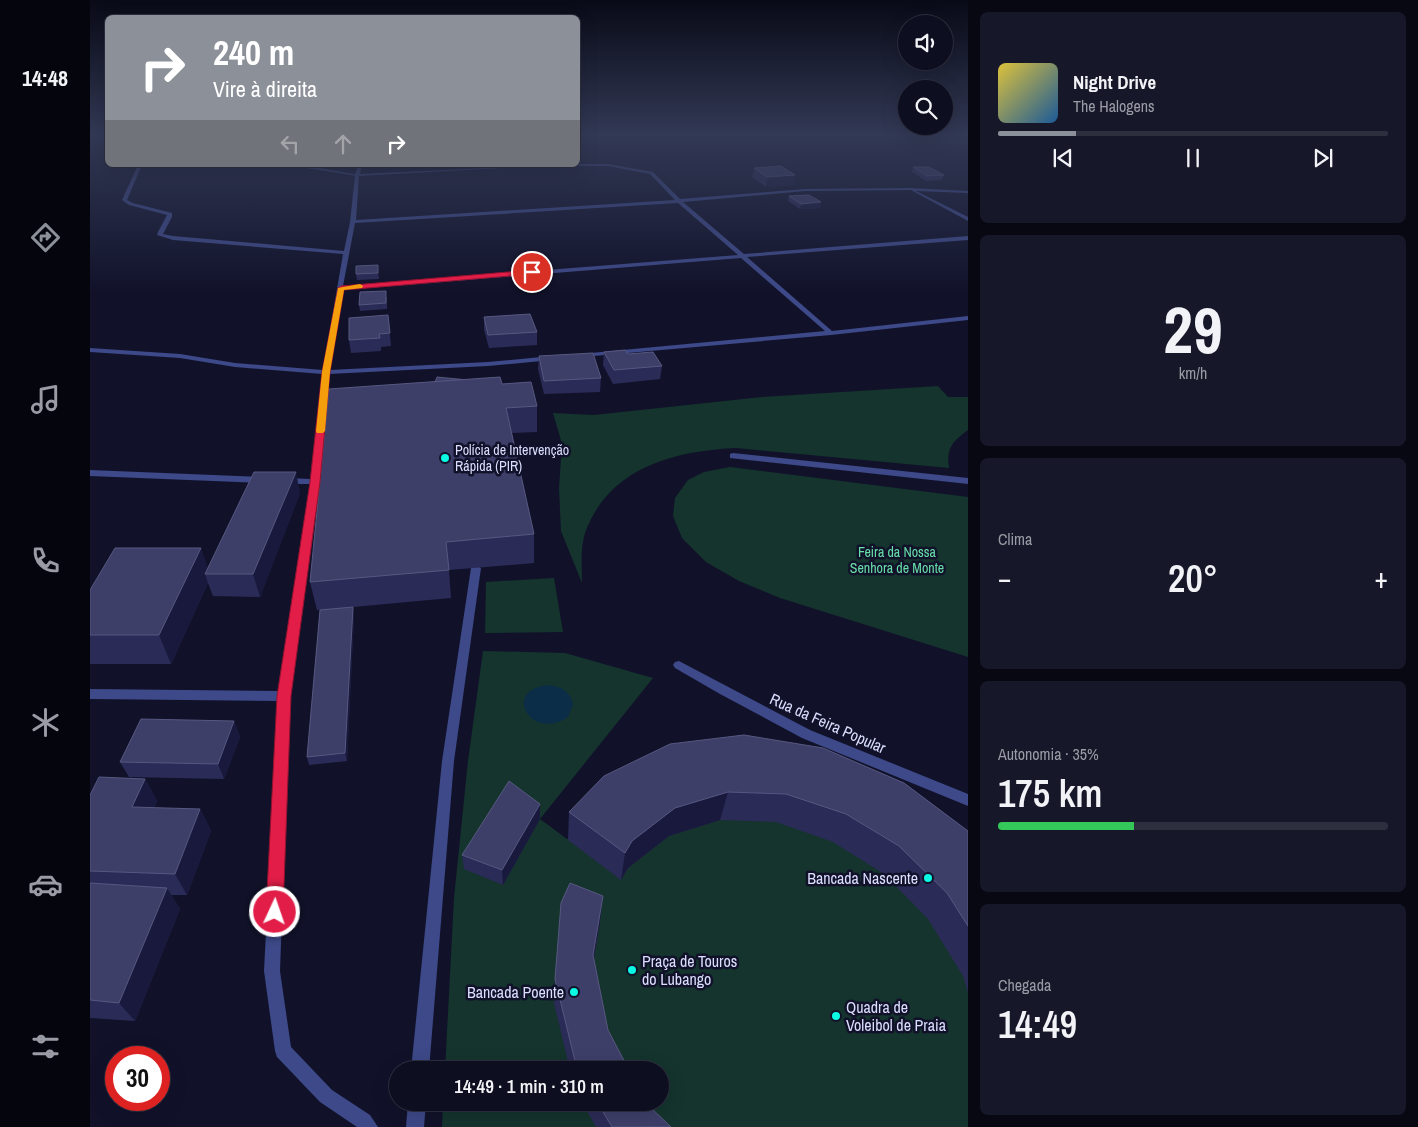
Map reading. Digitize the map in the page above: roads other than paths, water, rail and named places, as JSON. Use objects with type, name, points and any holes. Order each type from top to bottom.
[{"type":"street","points":[[130,187],[124,200],[131,204],[170,214],[169,219],[160,228],[160,235],[172,238],[346,253]]},
{"type":"street","points":[[356,187],[353,222],[326,372],[315,482],[284,696],[272,971],[283,1050],[326,1096],[364,1121],[369,1127]]},
{"type":"street","points":[[665,187],[831,333]]},
{"type":"street","points":[[910,189],[968,219]]},
{"type":"street","points":[[353,222],[805,190],[910,189],[968,192]]},
{"type":"street","points":[[341,288],[968,238]]},
{"type":"street","points":[[576,356],[831,333],[968,318]]},
{"type":"street","points":[[90,350],[180,356],[235,365],[326,372],[488,364],[557,358]]},
{"type":"street","points":[[733,456],[968,481]]},
{"type":"street","points":[[90,473],[315,482]]},
{"type":"street","points":[[421,1061],[448,762],[476,568]]},
{"type":"street","name":"Rua da Feira Popular","points":[[679,665],[806,734],[968,800]]},
{"type":"street","points":[[90,694],[284,696]]},
{"type":"street","points":[[415,1127],[416,1111]]},
{"type":"water","points":[[548,685],[565,690],[573,705],[568,717],[555,723],[543,723],[533,719],[527,712],[524,704],[526,696],[534,689]]},
{"type":"place","name":"Polícia de Intervenção Rápida (PIR)","points":[[445,458]]},
{"type":"place","name":"Bancada Nascente","points":[[928,878]]},
{"type":"place","name":"Praça de Touros do Lubango","points":[[632,970]]},
{"type":"place","name":"Bancada Poente","points":[[574,992]]},
{"type":"place","name":"Quadra de Voleibol de Praia","points":[[836,1016]]},
{"type":"park label","name":"Feira da Nossa Senhora de Monte","points":[[897,560]]}]
